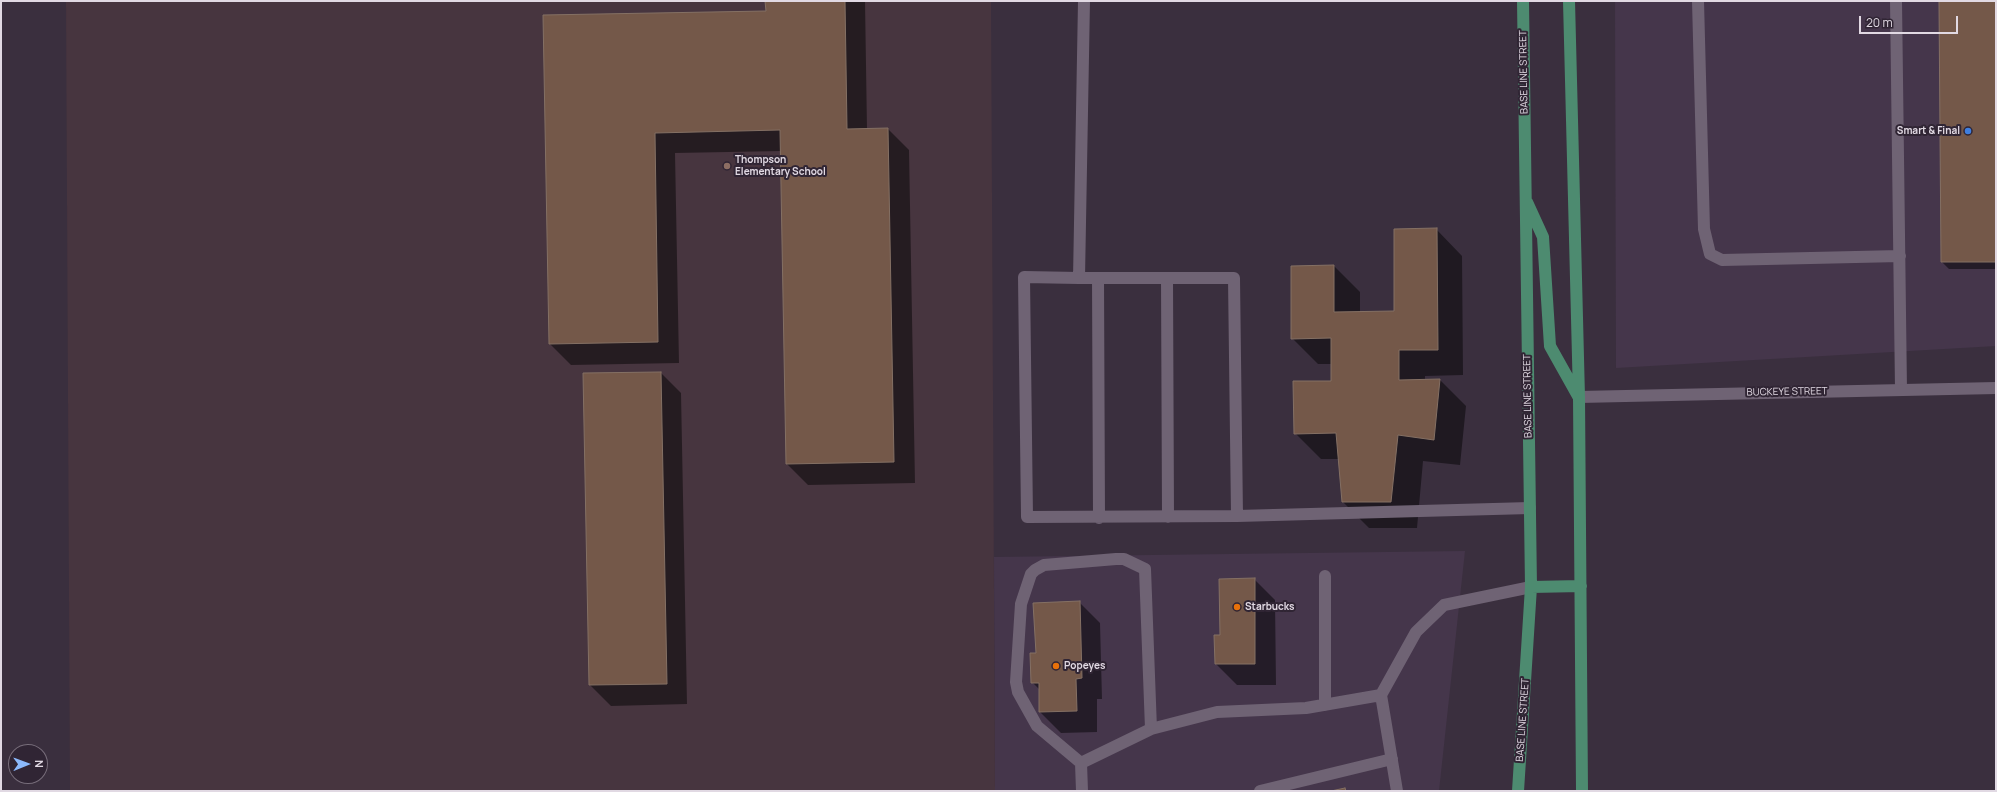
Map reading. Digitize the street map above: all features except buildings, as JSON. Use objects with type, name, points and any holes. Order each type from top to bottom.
[{"type":"main road","name":"BASE LINE STREET","points":[[1518,791],[1532,587],[1523,1]]},
{"type":"main road","points":[[1569,1],[1579,397],[1582,791]]},
{"type":"main road","points":[[1525,199],[1543,237],[1550,346],[1579,397]]},
{"type":"main road","points":[[1532,587],[1581,586]]},
{"type":"street","points":[[1079,278],[1084,1]]},
{"type":"street","points":[[1698,1],[1704,229],[1710,254],[1722,260],[1900,256]]},
{"type":"street","points":[[1896,1],[1901,390]]},
{"type":"street","points":[[1237,516],[1234,278],[1024,278],[1028,517],[1099,518],[1237,516],[1530,508]]},
{"type":"street","points":[[1098,278],[1099,518]]},
{"type":"street","points":[[1167,279],[1168,517]]},
{"type":"street","name":"BUCKEYE STREET","points":[[1579,397],[1996,388]]},
{"type":"street","points":[[1082,763],[1037,726],[1018,692],[1016,682],[1020,612],[1023,596],[1031,574],[1044,565],[1124,559],[1145,569],[1151,729]]},
{"type":"street","points":[[1325,576],[1325,705]]},
{"type":"street","points":[[1397,791],[1381,695],[1416,632],[1444,605],[1532,587]]},
{"type":"street","points":[[1082,763],[1151,729],[1217,712],[1306,708],[1381,695]]},
{"type":"street","points":[[1260,791],[1392,759]]},
{"type":"street","points":[[1082,763],[1082,791]]},
{"type":"shaded area","points":[[66,1],[991,1],[995,791],[70,791]]},
{"type":"shaded area","points":[[1615,1],[1996,1],[1996,346],[1616,368]]},
{"type":"shaded area","points":[[1465,551],[1439,791],[995,791],[994,557]]},
{"type":"place","name":"Smart & Final","points":[[1968,131]]},
{"type":"place","name":"Thompson Elementary School","points":[[727,166]]},
{"type":"place","name":"Starbucks","points":[[1237,607]]},
{"type":"place","name":"Popeyes","points":[[1056,666]]}]
